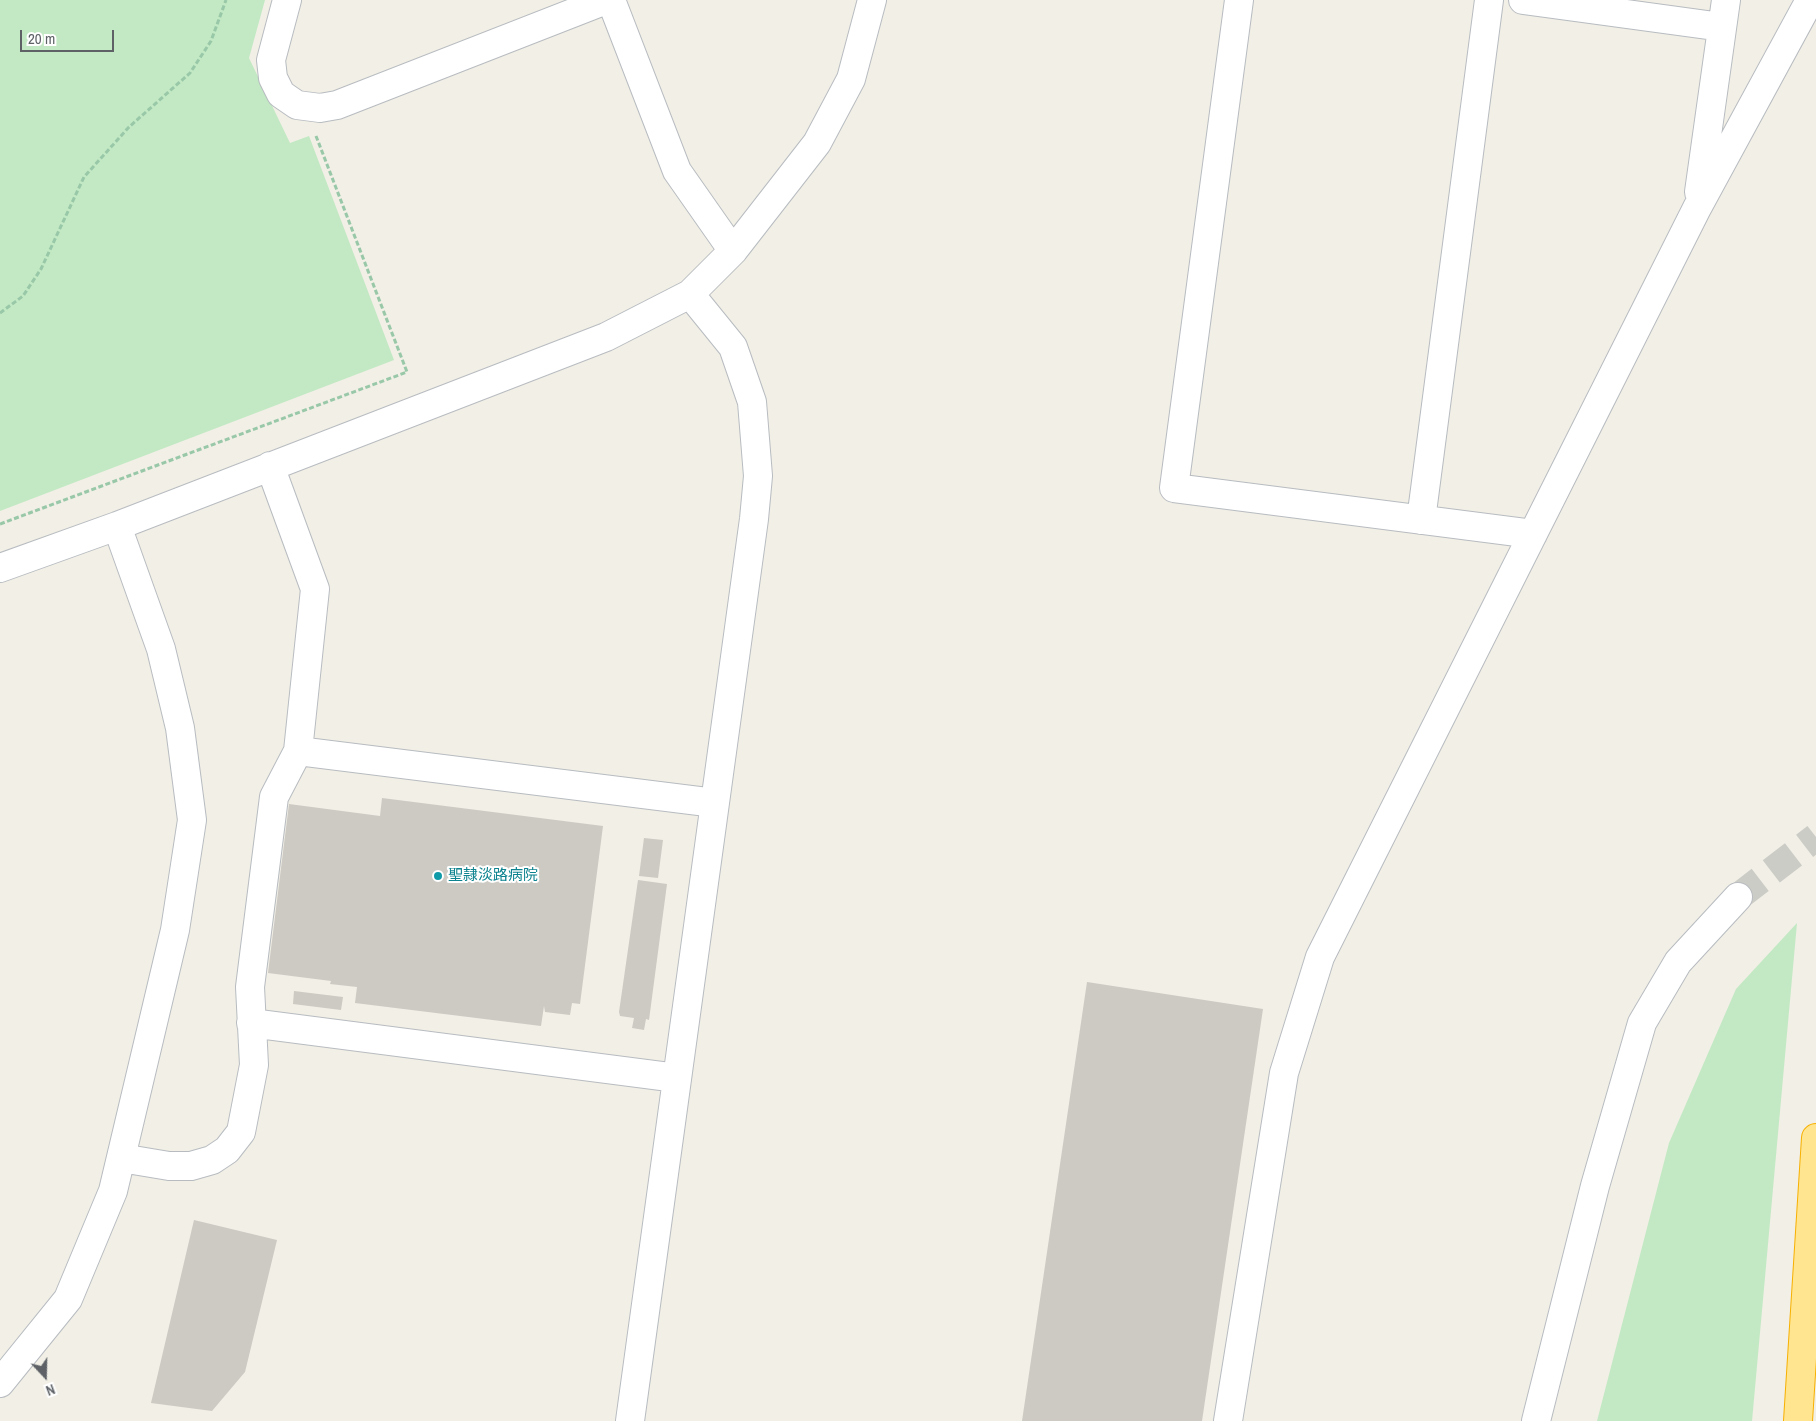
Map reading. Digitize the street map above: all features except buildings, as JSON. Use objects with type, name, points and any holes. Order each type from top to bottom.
[{"type":"highway","points":[[1798,1421],[1810,1200],[1816,1138]]},
{"type":"street","points":[[287,0],[271,60],[273,78],[281,94],[297,105],[320,108],[336,105],[552,10],[606,0]]},
{"type":"street","points":[[611,0],[677,171],[733,250]]},
{"type":"street","points":[[0,568],[117,526],[606,337],[690,294],[733,250],[817,143],[851,79],[872,0]]},
{"type":"street","points":[[1239,0],[1174,488],[1533,534]]},
{"type":"street","points":[[1421,520],[1490,0]]},
{"type":"street","points":[[1524,0],[1722,27]]},
{"type":"street","points":[[1697,208],[1726,0]]},
{"type":"street","points":[[1228,1421],[1284,1073],[1320,957],[1697,208],[1810,0]]},
{"type":"street","points":[[630,1421],[753,529],[758,476],[752,402],[734,347],[690,294]]},
{"type":"street","points":[[121,1158],[169,1166],[191,1166],[212,1160],[228,1150],[241,1132],[254,1064],[250,987],[274,797],[298,751],[316,589],[270,466]]},
{"type":"street","points":[[0,1383],[68,1299],[113,1191],[175,930],[192,820],[180,728],[163,658],[117,526]]},
{"type":"street","points":[[298,751],[715,803]]},
{"type":"street","points":[[1536,1421],[1595,1186],[1642,1023],[1678,962],[1738,898]]},
{"type":"street","points":[[251,1023],[677,1078]]},
{"type":"path","points":[[0,313],[23,296],[41,269],[84,178],[129,127],[190,74],[211,41],[226,0]]},
{"type":"path","points":[[0,524],[407,372],[314,131]]},
{"type":"green space","points":[[0,0],[265,0],[249,58],[290,143],[309,136],[394,360],[0,511]]},
{"type":"green space","points":[[1797,923],[1752,1421],[1597,1421],[1669,1143],[1736,989]]},
{"type":"tunnel","points":[[1738,897],[1816,837]]},
{"type":"place","name":"聖隷淡路病院","points":[[438,876]]}]
